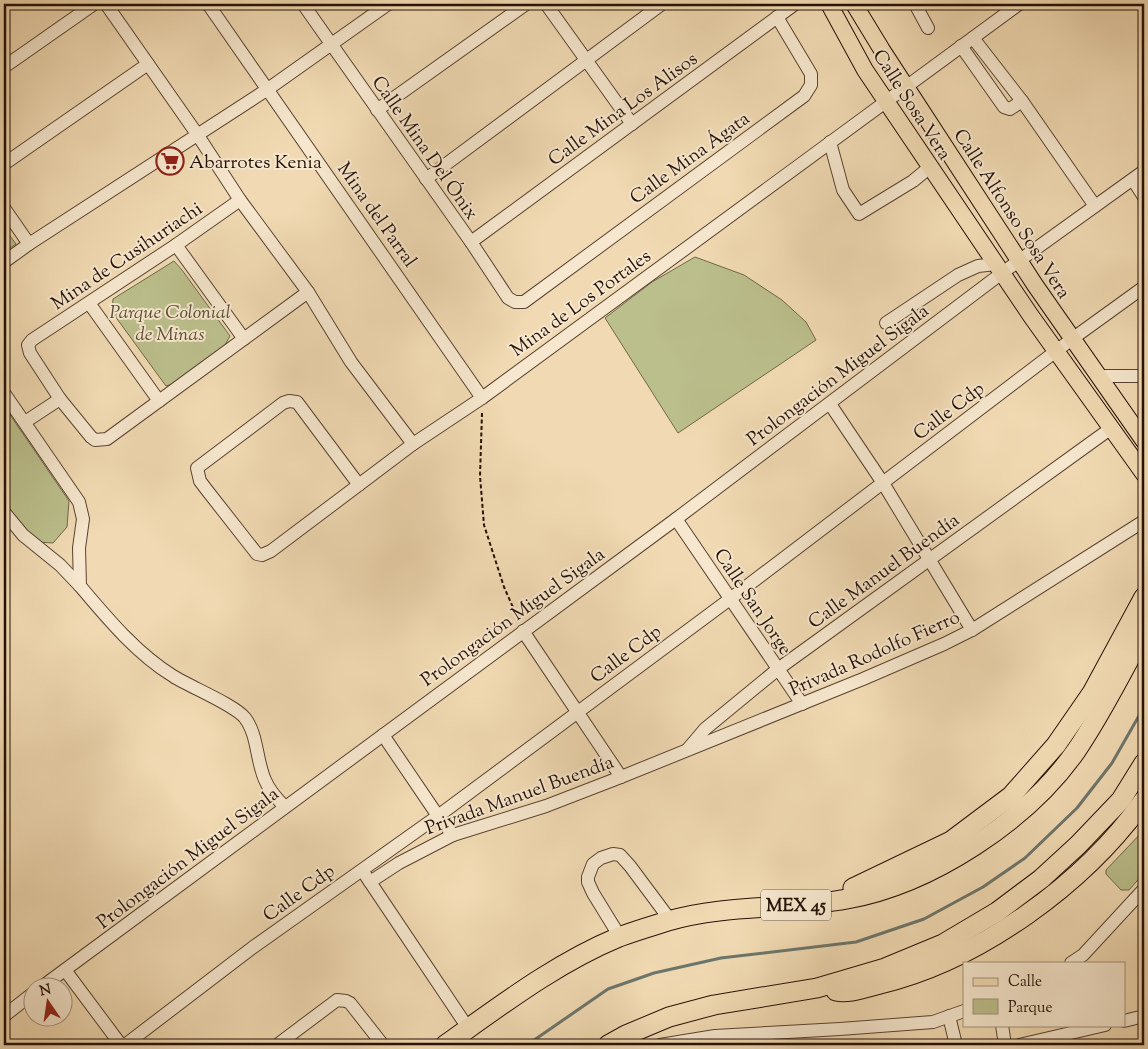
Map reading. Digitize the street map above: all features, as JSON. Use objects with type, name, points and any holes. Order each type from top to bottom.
[{"type":"highway","points":[[821,903],[951,841],[1011,796],[1056,745],[1092,693],[1144,598]]},
{"type":"highway","name":"MEX 45","points":[[445,1045],[544,977],[590,951],[620,937],[671,921],[704,914],[849,899],[903,883],[970,849],[1005,824],[1040,793],[1075,752],[1106,703],[1144,632]]},
{"type":"highway","points":[[608,1045],[626,1035],[669,1017],[714,1005],[817,988],[885,968],[943,944],[997,912],[1041,879],[1078,845],[1121,800],[1144,763]]},
{"type":"highway","points":[[817,988],[840,992],[896,980],[930,969],[984,940],[1037,907],[1076,876],[1106,845],[1144,800]]},
{"type":"main road","name":"Calle Sosa Vera","points":[[829,4],[865,70],[999,269]]},
{"type":"main road","name":"Calle Alfonso Sosa Vera","points":[[854,4],[1020,261],[1072,339],[1142,437]]},
{"type":"main road","points":[[999,269],[1110,429],[1144,474]]},
{"type":"main road","points":[[1124,446],[1142,437]]},
{"type":"street","points":[[4,67],[94,4]]},
{"type":"street","points":[[106,4],[197,134],[240,200],[308,292],[351,362],[413,444]]},
{"type":"street","name":"Mina del Parral","points":[[208,4],[482,398]]},
{"type":"street","name":"Calle Mina Del Ónix","points":[[303,4],[471,242],[508,298],[515,302],[524,302]]},
{"type":"street","points":[[4,262],[197,134],[268,90],[388,4]]},
{"type":"street","points":[[377,110],[526,4]]},
{"type":"street","points":[[546,4],[632,124]]},
{"type":"street","points":[[426,179],[662,4]]},
{"type":"street","name":"Calle Mina Los Alisos","points":[[471,242],[795,4]]},
{"type":"street","points":[[915,4],[928,28]]},
{"type":"street","name":"Mina de Los Portales","points":[[359,485],[297,402],[293,401],[283,403],[197,468],[200,481],[257,554],[262,555],[271,551],[359,485],[413,444],[482,398],[1019,4]]},
{"type":"street","name":"Calle Mina Ágata","points":[[524,302],[804,96],[811,85],[811,74],[777,17]]},
{"type":"street","points":[[973,38],[1022,101],[1095,206]]},
{"type":"street","points":[[962,46],[1004,107],[1010,108],[1022,101]]},
{"type":"street","points":[[4,164],[148,64]]},
{"type":"street","points":[[830,142],[843,190],[859,214],[913,181],[930,167]]},
{"type":"street","name":"Prolongación Miguel Sigala","points":[[57,976],[830,404],[999,269],[1020,261],[1144,171]]},
{"type":"street","points":[[1132,180],[1144,197]]},
{"type":"street","name":"Mina de Cusihuriachi","points":[[60,399],[30,353],[28,345],[32,340],[90,303],[240,200]]},
{"type":"street","points":[[4,208],[29,244]]},
{"type":"street","points":[[176,245],[244,339]]},
{"type":"street","points":[[886,323],[958,275],[978,266],[999,269]]},
{"type":"street","name":"Calle Cdp","points":[[123,1045],[252,948],[438,816],[730,599],[1072,339],[1144,287]]},
{"type":"street","points":[[25,422],[60,399],[91,437],[100,440],[106,439],[308,292]]},
{"type":"street","points":[[90,303],[159,401]]},
{"type":"street","points":[[1098,376],[1144,376]]},
{"type":"street","points":[[4,393],[79,502],[84,519],[79,548],[80,586]]},
{"type":"street","points":[[830,404],[883,483],[972,630]]},
{"type":"street","name":"Calle Manuel Buendía","points":[[686,751],[705,729],[778,669],[1110,429]]},
{"type":"street","points":[[4,515],[24,535],[60,565],[152,662],[174,677],[236,710],[245,717],[256,744],[264,779],[285,807]]},
{"type":"street","name":"Calle San Jorge","points":[[676,519],[802,704]]},
{"type":"street","name":"Privada Rodolfo Fierro","points":[[686,751],[944,644],[972,630],[1144,521]]},
{"type":"street","points":[[523,631],[621,777]]},
{"type":"street","points":[[382,735],[438,816],[454,835]]},
{"type":"street","name":"Privada Manuel Buendía","points":[[370,882],[399,863],[454,835],[546,806],[686,751]]},
{"type":"street","points":[[620,937],[588,882],[589,871],[593,864],[608,855],[620,855],[671,921]]},
{"type":"street","points":[[361,869],[468,1028]]},
{"type":"street","points":[[1072,962],[1083,955],[1144,889]]},
{"type":"street","points":[[65,970],[123,1045]]},
{"type":"street","points":[[277,1045],[337,1000],[350,1003],[383,1045]]},
{"type":"street","points":[[4,1016],[22,1002]]},
{"type":"street","points":[[660,1045],[715,1036],[933,1022],[963,1012]]},
{"type":"street","points":[[949,1016],[956,1045]]},
{"type":"street","points":[[1126,1020],[1144,1016]]},
{"type":"street","points":[[1002,1026],[1005,1045]]},
{"type":"street","points":[[1019,1045],[1101,1026]]},
{"type":"street","points":[[778,1032],[781,1045]]},
{"type":"path","points":[[482,398],[480,476],[484,525],[504,587],[523,631]]},
{"type":"green space","points":[[4,228],[16,244],[4,252]]},
{"type":"green space","points":[[695,257],[744,275],[782,300],[806,322],[816,340],[678,433],[605,318],[652,282]]},
{"type":"green space","name":"Parque Colonial de Minas","points":[[174,261],[230,336],[225,345],[173,384],[166,386],[112,312],[113,299]]},
{"type":"green space","points":[[4,406],[69,501],[67,527],[53,543],[37,542],[16,525],[4,506]]},
{"type":"green space","points":[[1144,830],[1144,873],[1129,890],[1121,890],[1106,874],[1106,870]]},
{"type":"waterway","points":[[527,1045],[608,989],[654,973],[721,958],[856,942],[924,919],[983,887],[1025,858],[1077,808],[1112,763],[1144,707]]},
{"type":"place","name":"Abarrotes Kenia","points":[[170,161]]}]
